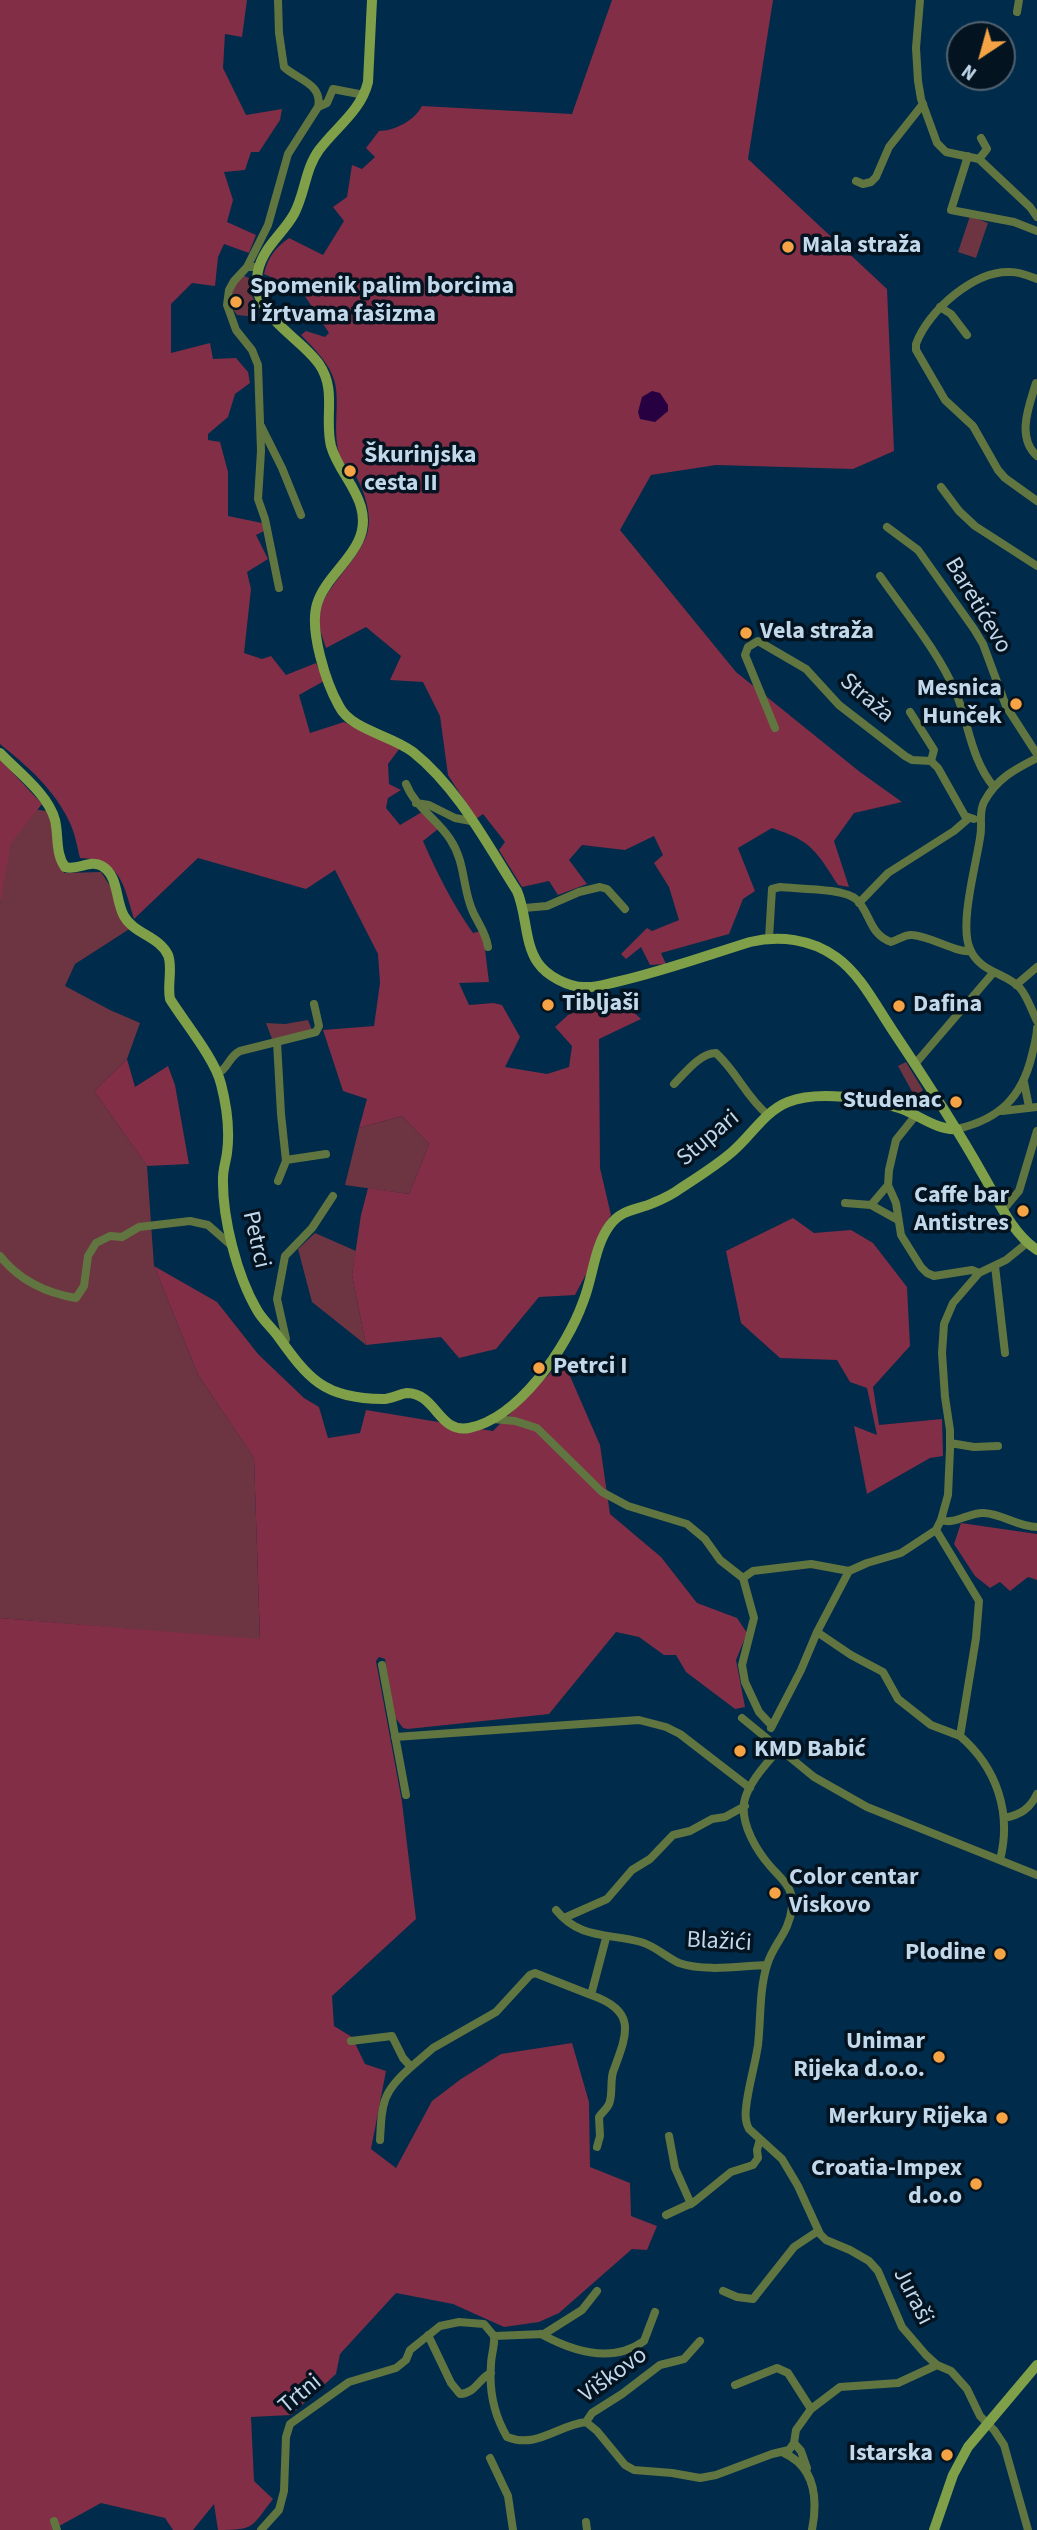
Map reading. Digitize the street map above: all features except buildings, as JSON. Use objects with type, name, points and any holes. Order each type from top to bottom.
[{"type":"street","points":[[278,0],[284,67],[316,89],[320,96],[318,107],[288,154],[268,225],[247,267],[234,281],[228,298],[228,311],[236,330],[252,350],[258,365],[258,499],[265,519],[279,588]]},
{"type":"street","points":[[372,0],[365,95],[312,162],[296,211],[266,251],[259,267],[258,288],[268,312],[317,360],[327,378],[331,396],[331,443],[336,460],[362,509],[363,523],[357,545],[323,590],[317,604],[315,631],[334,697],[341,711],[351,721],[396,741],[415,753],[456,797],[517,891],[524,908],[533,956],[541,967],[556,979],[580,988],[590,988],[769,938],[805,942],[827,951],[846,965],[957,1129],[1019,1236],[1032,1247],[979,1273],[953,1303],[944,1324],[942,1353],[950,1443],[948,1495],[942,1520],[936,1530],[901,1553],[849,1571],[811,1564],[753,1571],[743,1578]]},
{"type":"street","points":[[920,0],[916,48],[923,104],[942,149],[979,159],[1023,200],[1037,217]]},
{"type":"street","points":[[1017,12],[1019,0]]},
{"type":"street","points":[[318,107],[327,103],[332,89],[365,95]]},
{"type":"street","points":[[856,181],[863,184],[876,177],[889,147],[923,104]]},
{"type":"street","points":[[979,159],[987,149],[981,138]]},
{"type":"street","points":[[968,156],[951,210],[1014,222],[1037,230]]},
{"type":"street","points":[[247,267],[259,267]]},
{"type":"street","points":[[1037,279],[1011,272],[992,275],[955,293],[940,307],[918,337],[916,351],[945,400],[973,426],[998,470],[1037,500]]},
{"type":"street","points":[[940,307],[951,314],[967,335]]},
{"type":"street","points":[[1036,383],[1025,429],[1029,449],[1037,456]]},
{"type":"street","points":[[260,425],[282,468],[301,515]]},
{"type":"street","name":"Baretićevo","points":[[941,487],[959,511],[975,526],[1037,566]]},
{"type":"street","name":"Baretićevo","points":[[887,527],[918,550],[974,629],[983,644],[1006,706],[1037,756]]},
{"type":"street","points":[[880,576],[944,670],[957,694],[981,768],[994,787]]},
{"type":"street","name":"Straža","points":[[775,728],[745,656],[748,647],[758,641],[806,669],[839,705],[905,756],[912,760],[931,761],[938,768],[965,816],[969,818]]},
{"type":"street","name":"Straža","points":[[910,712],[934,750],[931,761]]},
{"type":"street","name":"Petrci","points":[[0,753],[42,797],[55,822],[60,859],[65,867],[73,869],[92,863],[100,864],[108,871],[124,917],[132,926],[158,942],[170,959],[167,986],[170,999],[218,1073],[228,1124],[223,1177],[237,1267],[258,1312],[308,1377],[321,1386],[347,1394],[385,1399],[407,1393],[419,1396],[430,1403],[444,1421],[455,1428],[468,1428],[493,1419],[523,1395],[560,1350],[583,1302]]},
{"type":"street","points":[[1037,756],[1005,776],[984,803],[966,939],[970,951],[993,973],[1021,989],[1037,1021]]},
{"type":"street","points":[[405,784],[416,803],[441,827],[457,852],[464,868],[473,912],[484,931],[488,947]]},
{"type":"street","points":[[416,803],[429,805],[455,818],[471,821]]},
{"type":"street","points":[[859,903],[888,873],[954,831],[969,818],[980,820]]},
{"type":"street","points":[[524,908],[547,906],[579,892],[600,887],[607,889],[625,909]]},
{"type":"street","points":[[769,938],[772,889],[780,887],[841,893],[852,897],[859,903],[873,930],[881,939],[891,942],[908,934],[940,941],[960,951],[970,951]]},
{"type":"street","points":[[1016,985],[1037,967]]},
{"type":"street","points":[[915,1064],[993,973]]},
{"type":"street","points":[[218,1073],[223,1071],[234,1054],[309,1035],[318,1030],[319,1018],[314,1004]]},
{"type":"street","points":[[1002,1111],[1024,1082],[1037,1028]]},
{"type":"street","points":[[277,1042],[286,1160],[278,1181]]},
{"type":"street","points":[[674,1084],[699,1060],[711,1053],[716,1054],[732,1069],[746,1094],[768,1115]]},
{"type":"street","points":[[957,1129],[1002,1111],[1033,1107],[1024,1082]]},
{"type":"street","name":"Stupari","points":[[583,1302],[601,1242],[611,1224],[627,1210],[653,1203],[679,1190],[731,1152],[784,1103],[804,1096],[832,1096],[887,1105],[945,1129],[957,1129]]},
{"type":"street","points":[[916,1115],[895,1140],[888,1185],[896,1203],[901,1235],[920,1268],[927,1273],[934,1276],[972,1270],[979,1273]]},
{"type":"street","points":[[1003,1210],[1023,1182],[1037,1131]]},
{"type":"street","points":[[286,1160],[326,1154]]},
{"type":"street","points":[[871,1205],[888,1185]]},
{"type":"street","points":[[284,1345],[286,1339],[277,1299],[285,1256],[312,1228],[333,1196]]},
{"type":"street","points":[[845,1203],[871,1205],[898,1220]]},
{"type":"street","points":[[0,1256],[24,1279],[62,1296],[76,1298],[85,1286],[88,1256],[96,1243],[110,1236],[121,1237],[139,1227],[190,1221],[208,1225],[232,1246]]},
{"type":"street","points":[[995,1266],[1005,1353]]},
{"type":"street","points":[[493,1419],[515,1421],[537,1428],[602,1492],[628,1506],[687,1524],[705,1539],[720,1560],[743,1578],[754,1618],[742,1665],[745,1682],[759,1712],[772,1726]]},
{"type":"street","points":[[950,1443],[974,1447],[998,1446]]},
{"type":"street","points":[[942,1520],[950,1523],[983,1513],[1022,1526],[1037,1527]]},
{"type":"street","points":[[936,1530],[979,1601],[976,1638],[960,1736]]},
{"type":"street","points":[[766,1739],[849,1571]]},
{"type":"street","points":[[817,1632],[883,1672],[898,1699],[931,1725],[960,1736],[984,1761],[994,1778],[1004,1818],[1004,1843],[1000,1860]]},
{"type":"street","points":[[382,1665],[405,1795]]},
{"type":"street","points":[[742,1718],[814,1777],[867,1807],[1037,1875]]},
{"type":"street","points":[[395,1737],[639,1720],[666,1727],[680,1734],[751,1788]]},
{"type":"street","points":[[564,1918],[607,1899],[632,1870],[660,1850],[673,1835],[712,1819],[725,1817],[744,1806],[751,1788],[779,1749]]},
{"type":"street","points":[[1004,1818],[1015,1816],[1028,1808],[1037,1794]]},
{"type":"street","name":"Blažići","points":[[556,1910],[589,1934],[644,1943],[672,1959],[694,1966],[767,1965],[790,1921],[791,1889],[771,1867],[752,1839],[744,1806]]},
{"type":"street","points":[[591,1995],[606,1938]]},
{"type":"street","points":[[723,2291],[753,2298],[794,2248],[818,2231],[795,2179],[782,2159],[749,2129],[746,2123],[767,1965]]},
{"type":"street","points":[[380,2140],[386,2096],[391,2084],[433,2048],[496,2012],[530,1975],[535,1973],[606,2000],[625,2018],[624,2045],[612,2076],[609,2106],[599,2117],[600,2136],[597,2147]]},
{"type":"street","points":[[351,2041],[392,2036],[403,2058],[411,2067]]},
{"type":"street","points":[[669,2136],[675,2168],[691,2204]]},
{"type":"street","points":[[666,2215],[691,2204],[732,2172],[756,2163],[760,2139]]},
{"type":"street","name":"Juraši","points":[[818,2231],[826,2241],[869,2261],[878,2271],[902,2328],[937,2365],[951,2371],[960,2379],[974,2400],[980,2416],[1004,2445],[1028,2530]]},
{"type":"street","name":"Trtni","points":[[261,2530],[279,2510],[284,2491],[286,2437],[290,2424],[349,2382],[396,2368],[406,2360],[410,2350],[440,2326],[459,2322],[484,2324],[494,2336],[541,2334],[573,2317],[597,2291]]},
{"type":"street","name":"Trtni","points":[[541,2334],[583,2352],[600,2355],[626,2349],[644,2341],[655,2312]]},
{"type":"street","points":[[428,2335],[451,2382],[460,2393],[471,2390],[491,2373],[494,2336]]},
{"type":"street","name":"Viškovo","points":[[491,2373],[493,2404],[499,2424],[507,2437],[524,2442],[586,2422],[592,2413],[660,2365],[684,2358],[701,2341]]},
{"type":"street","points":[[735,2385],[782,2368],[811,2409],[840,2387],[898,2383],[937,2365]]},
{"type":"street","points":[[934,2530],[953,2475],[968,2447],[1037,2365]]},
{"type":"street","name":"Viškovo","points":[[586,2422],[597,2431],[625,2465],[634,2470],[700,2478],[716,2475],[772,2454],[784,2453],[792,2448],[796,2430],[811,2409]]},
{"type":"street","points":[[794,2443],[801,2451],[814,2496],[813,2530]]},
{"type":"street","points":[[784,2453],[797,2460],[808,2472]]},
{"type":"street","points":[[489,2458],[508,2496],[513,2530]]},
{"type":"street","points":[[54,2521],[57,2530]]},
{"type":"shaded area","points":[[0,0],[247,0],[242,37],[225,34],[223,68],[246,115],[282,109],[280,120],[259,152],[251,152],[245,170],[224,172],[233,200],[227,222],[256,235],[249,253],[224,244],[218,257],[215,286],[192,283],[171,304],[171,353],[210,343],[213,359],[236,358],[248,372],[250,383],[235,394],[228,417],[208,434],[208,440],[220,442],[228,472],[228,516],[262,523],[264,531],[256,535],[268,559],[247,572],[251,589],[244,653],[262,659],[271,656],[286,675],[316,663],[324,681],[299,695],[310,733],[344,722],[400,748],[388,764],[389,784],[401,790],[388,798],[386,808],[400,825],[422,812],[438,829],[423,841],[446,888],[473,933],[483,933],[489,982],[459,983],[469,1005],[502,1005],[520,1037],[505,1067],[547,1074],[569,1067],[572,1046],[555,1027],[568,1015],[585,1008],[594,997],[625,1004],[641,1019],[599,1039],[600,1168],[611,1215],[596,1241],[593,1261],[575,1295],[539,1297],[496,1349],[459,1358],[441,1337],[366,1345],[352,1275],[368,1188],[409,1194],[429,1144],[402,1116],[359,1128],[367,1099],[343,1091],[323,1030],[374,1026],[380,983],[378,954],[335,870],[306,889],[198,858],[134,919],[119,876],[104,863],[80,858],[71,826],[56,799],[30,770],[0,744]]},
{"type":"shaded area","points":[[612,0],[773,0],[748,159],[887,289],[894,451],[853,469],[716,465],[651,475],[620,530],[736,672],[860,772],[902,802],[854,813],[834,841],[849,887],[838,885],[818,855],[805,843],[772,828],[738,848],[755,891],[743,899],[729,934],[661,953],[666,964],[650,965],[641,947],[626,959],[621,954],[647,928],[652,931],[679,920],[669,887],[654,863],[663,855],[654,836],[625,850],[582,845],[569,860],[587,884],[558,895],[549,881],[522,887],[499,850],[505,842],[483,814],[476,819],[448,775],[440,716],[423,682],[390,680],[401,656],[366,627],[326,648],[319,625],[321,607],[362,545],[369,527],[368,511],[358,479],[340,457],[333,376],[321,357],[301,335],[306,331],[325,337],[329,333],[301,290],[264,274],[273,253],[289,238],[323,255],[344,221],[333,207],[347,197],[352,165],[362,169],[375,157],[366,148],[379,131],[404,124],[415,116],[422,106],[572,114]]},
{"type":"shaded area","points":[[970,216],[988,223],[976,258],[958,252]]},
{"type":"shaded area","points":[[242,275],[249,278],[251,293],[259,312],[256,317],[237,315],[230,305],[233,289]]},
{"type":"shaded area","points":[[652,391],[660,393],[668,405],[668,411],[655,422],[640,419],[638,412],[642,397]]},
{"type":"shaded area","points":[[0,759],[42,804],[11,843],[0,904]]},
{"type":"shaded area","points":[[10,806],[47,811],[53,829],[53,849],[64,873],[101,872],[131,928],[75,964],[65,986],[140,1023],[127,1059],[94,1091],[147,1166],[154,1266],[198,1375],[254,1458],[260,1640],[0,1618],[0,904]]},
{"type":"shaded area","points":[[308,1020],[312,1030],[272,1039],[266,1023],[285,1024]]},
{"type":"shaded area","points":[[127,1059],[135,1087],[168,1066],[175,1085],[189,1164],[147,1166],[94,1091]]},
{"type":"shaded area","points":[[906,1062],[923,1090],[915,1097],[898,1066]]},
{"type":"shaded area","points":[[402,1116],[429,1144],[409,1194],[345,1185],[359,1128]]},
{"type":"shaded area","points":[[793,1218],[814,1233],[851,1230],[873,1243],[907,1287],[910,1346],[873,1387],[879,1425],[942,1419],[943,1456],[930,1458],[867,1494],[854,1426],[877,1435],[867,1388],[850,1382],[837,1360],[780,1358],[741,1323],[726,1251]]},
{"type":"shaded area","points":[[315,1233],[356,1251],[352,1275],[366,1345],[312,1302],[298,1249]]},
{"type":"shaded area","points":[[154,1266],[217,1302],[258,1354],[304,1398],[319,1407],[328,1438],[360,1433],[366,1410],[493,1431],[563,1360],[600,1445],[610,1514],[661,1557],[697,1603],[737,1618],[747,1633],[736,1660],[745,1707],[735,1709],[686,1672],[676,1655],[664,1655],[639,1637],[616,1632],[549,1714],[408,1729],[403,1728],[394,1716],[385,1659],[379,1657],[376,1661],[402,1802],[416,1919],[332,1996],[334,2026],[352,2037],[365,2064],[386,2071],[371,2149],[396,2168],[432,2101],[461,2079],[501,2054],[572,2043],[589,2102],[590,2167],[630,2183],[631,2216],[657,2226],[647,2250],[632,2249],[559,2313],[539,2322],[504,2327],[453,2304],[396,2293],[340,2354],[336,2374],[291,2415],[251,2417],[254,2481],[273,2499],[256,2521],[246,2528],[218,2530],[214,2504],[193,2530],[173,2530],[165,2518],[101,2503],[52,2530],[0,2530],[0,1618],[260,1639],[254,1458],[198,1375]]},
{"type":"shaded area","points":[[961,1523],[1037,1534],[1037,1580],[1028,1577],[1010,1591],[1000,1582],[990,1588],[975,1576],[954,1544]]},
{"type":"place","name":"Mala straža","points":[[788,247]]},
{"type":"place","name":"Spomenik palim borcima i žrtvama fašizma","points":[[236,302]]},
{"type":"place","name":"Škurinjska cesta II","points":[[350,471]]},
{"type":"place","name":"Vela straža","points":[[746,633]]},
{"type":"place","name":"Mesnica Hunček","points":[[1016,704]]},
{"type":"place","name":"Tibljaši","points":[[548,1005]]},
{"type":"place","name":"Dafina","points":[[899,1006]]},
{"type":"place","name":"Studenac","points":[[956,1102]]},
{"type":"place","name":"Caffe bar Antistres","points":[[1023,1211]]},
{"type":"place","name":"Petrci I","points":[[539,1368]]},
{"type":"place","name":"KMD Babić","points":[[740,1751]]},
{"type":"place","name":"Color centar Viskovo","points":[[775,1893]]},
{"type":"place","name":"Plodine","points":[[1000,1954]]},
{"type":"place","name":"Unimar Rijeka d.o.o.","points":[[939,2057]]},
{"type":"place","name":"Merkury Rijeka","points":[[1002,2118]]},
{"type":"place","name":"Croatia-Impex d.o.o","points":[[976,2184]]},
{"type":"place","name":"Istarska","points":[[947,2455]]}]
